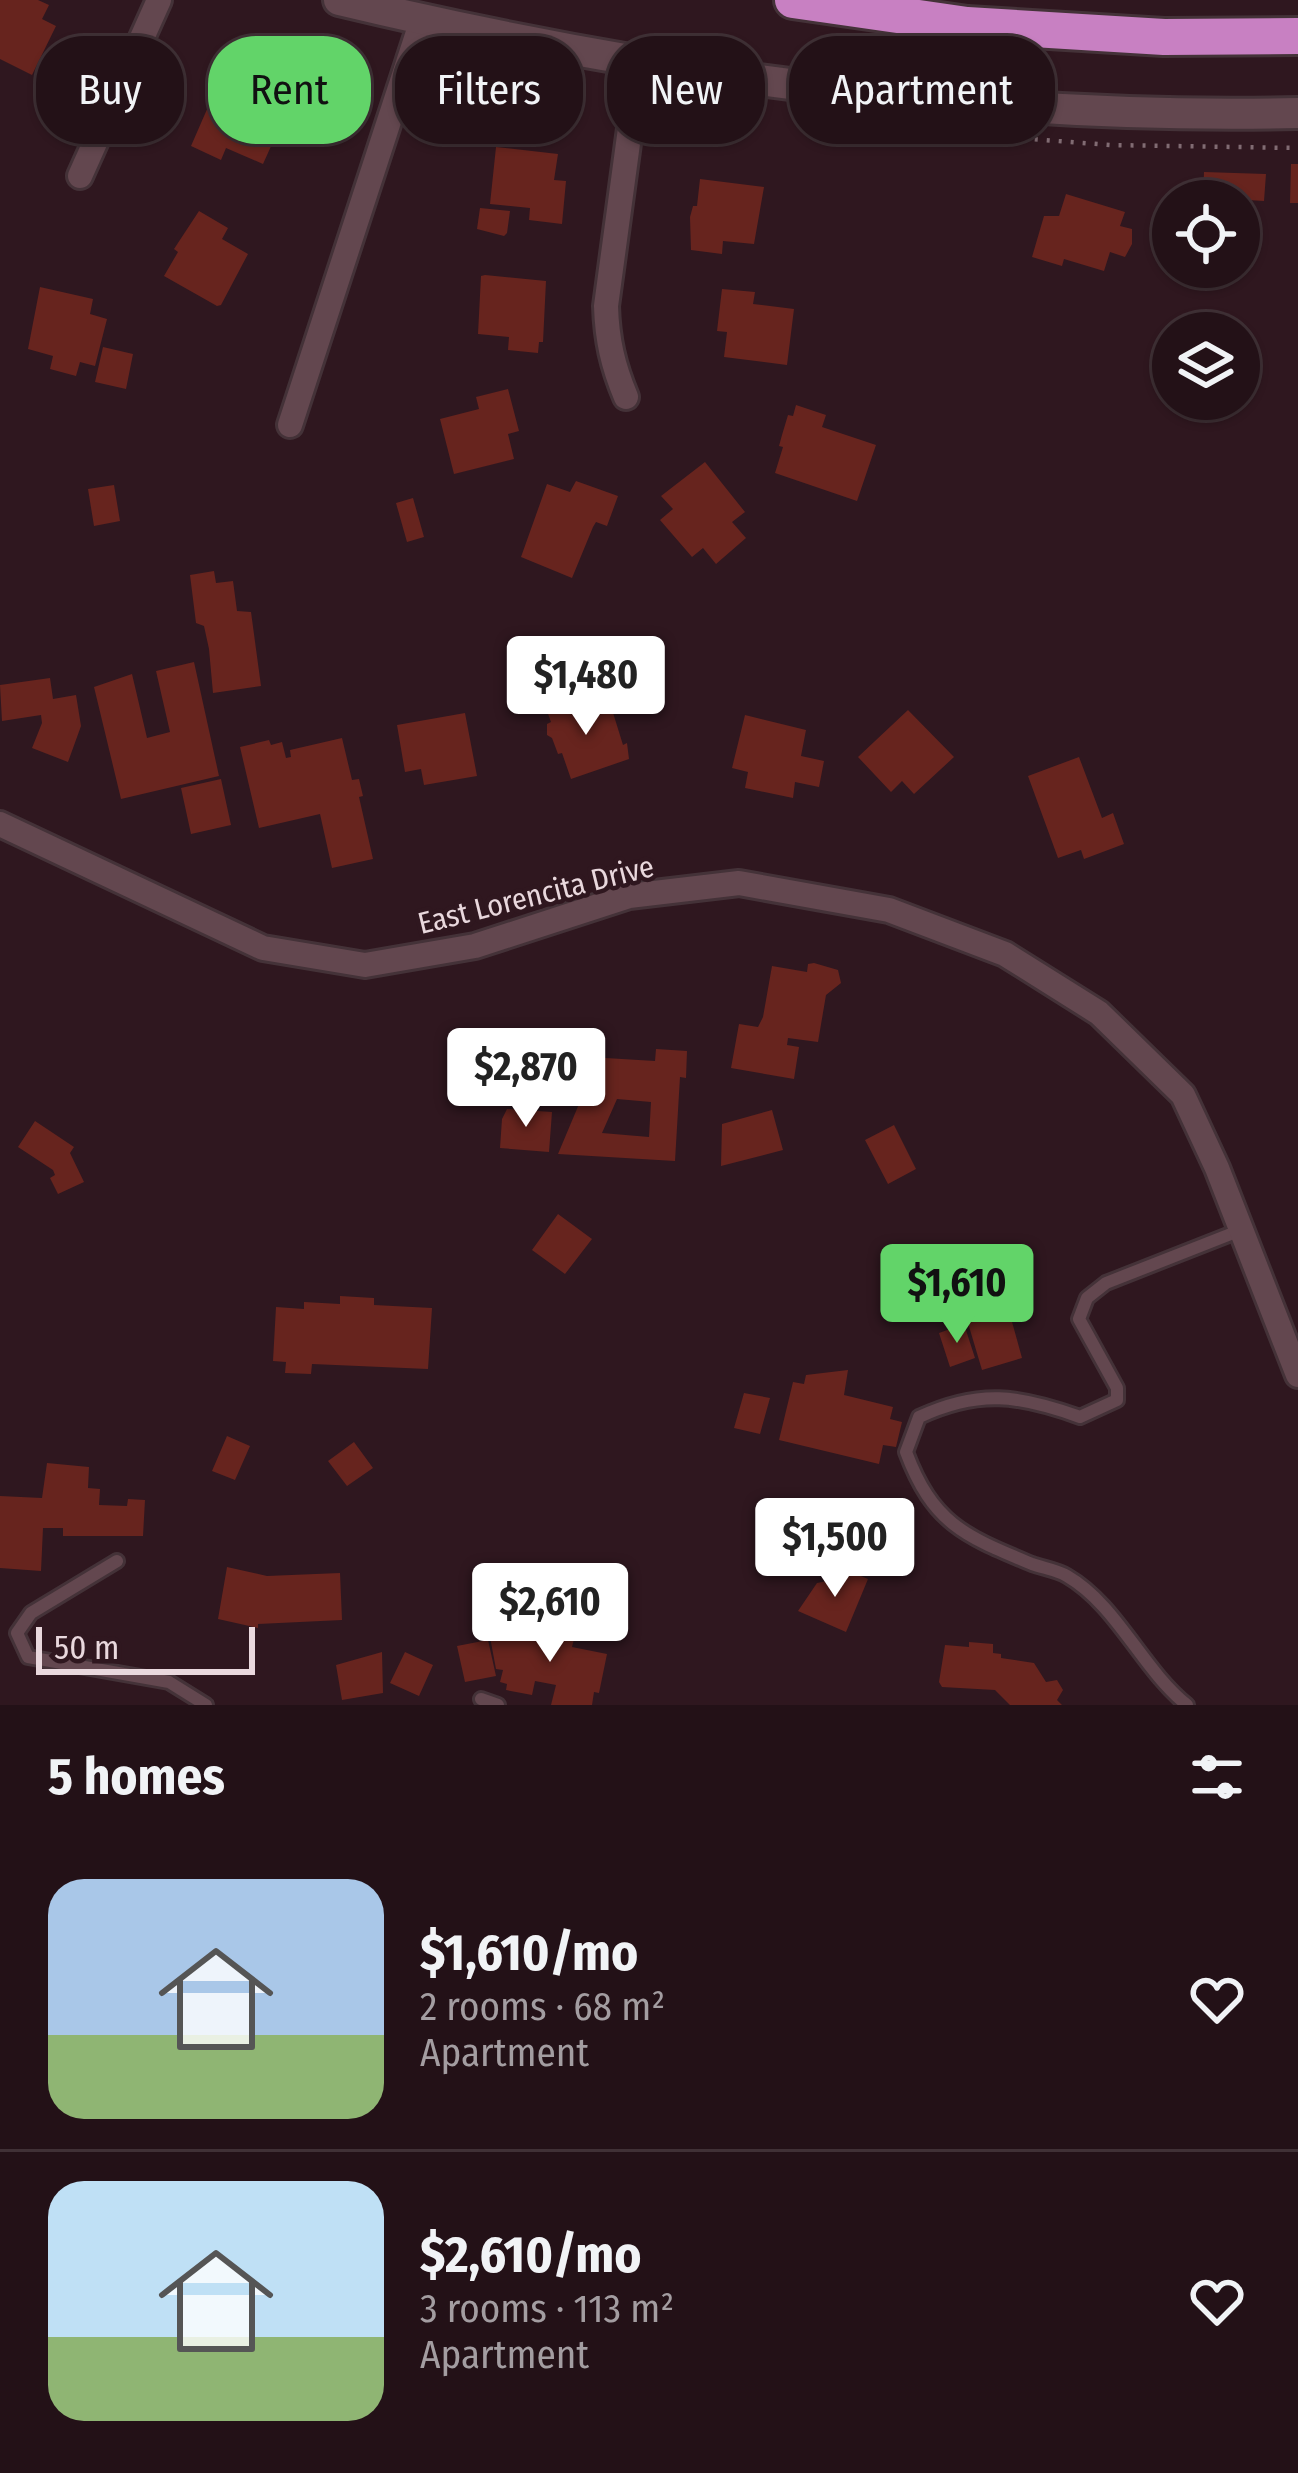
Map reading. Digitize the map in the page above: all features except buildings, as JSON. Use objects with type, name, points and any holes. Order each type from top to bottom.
[{"type":"highway","points":[[793,0],[967,25],[1164,37],[1298,36]]},
{"type":"street","points":[[80,176],[159,0]]},
{"type":"street","points":[[338,0],[607,56]]},
{"type":"street","points":[[290,425],[422,20]]},
{"type":"street","points":[[765,80],[837,91],[1093,110],[1298,113]]},
{"type":"street","points":[[626,397],[613,367],[606,306],[628,144]]},
{"type":"street","name":"East Lorencita Drive","points":[[0,824],[262,948],[365,965],[475,946],[629,896],[739,883],[890,910],[1004,954],[1100,1013],[1183,1095],[1298,1376]]},
{"type":"lane","points":[[1187,1705],[1165,1688],[1113,1618],[1067,1576],[958,1532],[919,1487],[906,1452],[919,1418],[953,1401],[979,1396],[1036,1401],[1080,1418],[1117,1400],[1117,1388],[1079,1319],[1087,1298],[1106,1283],[1241,1230]]},
{"type":"lane","points":[[117,1562],[31,1613],[17,1633],[28,1657],[169,1682],[206,1705]]},
{"type":"lane","points":[[481,1699],[498,1705]]}]
